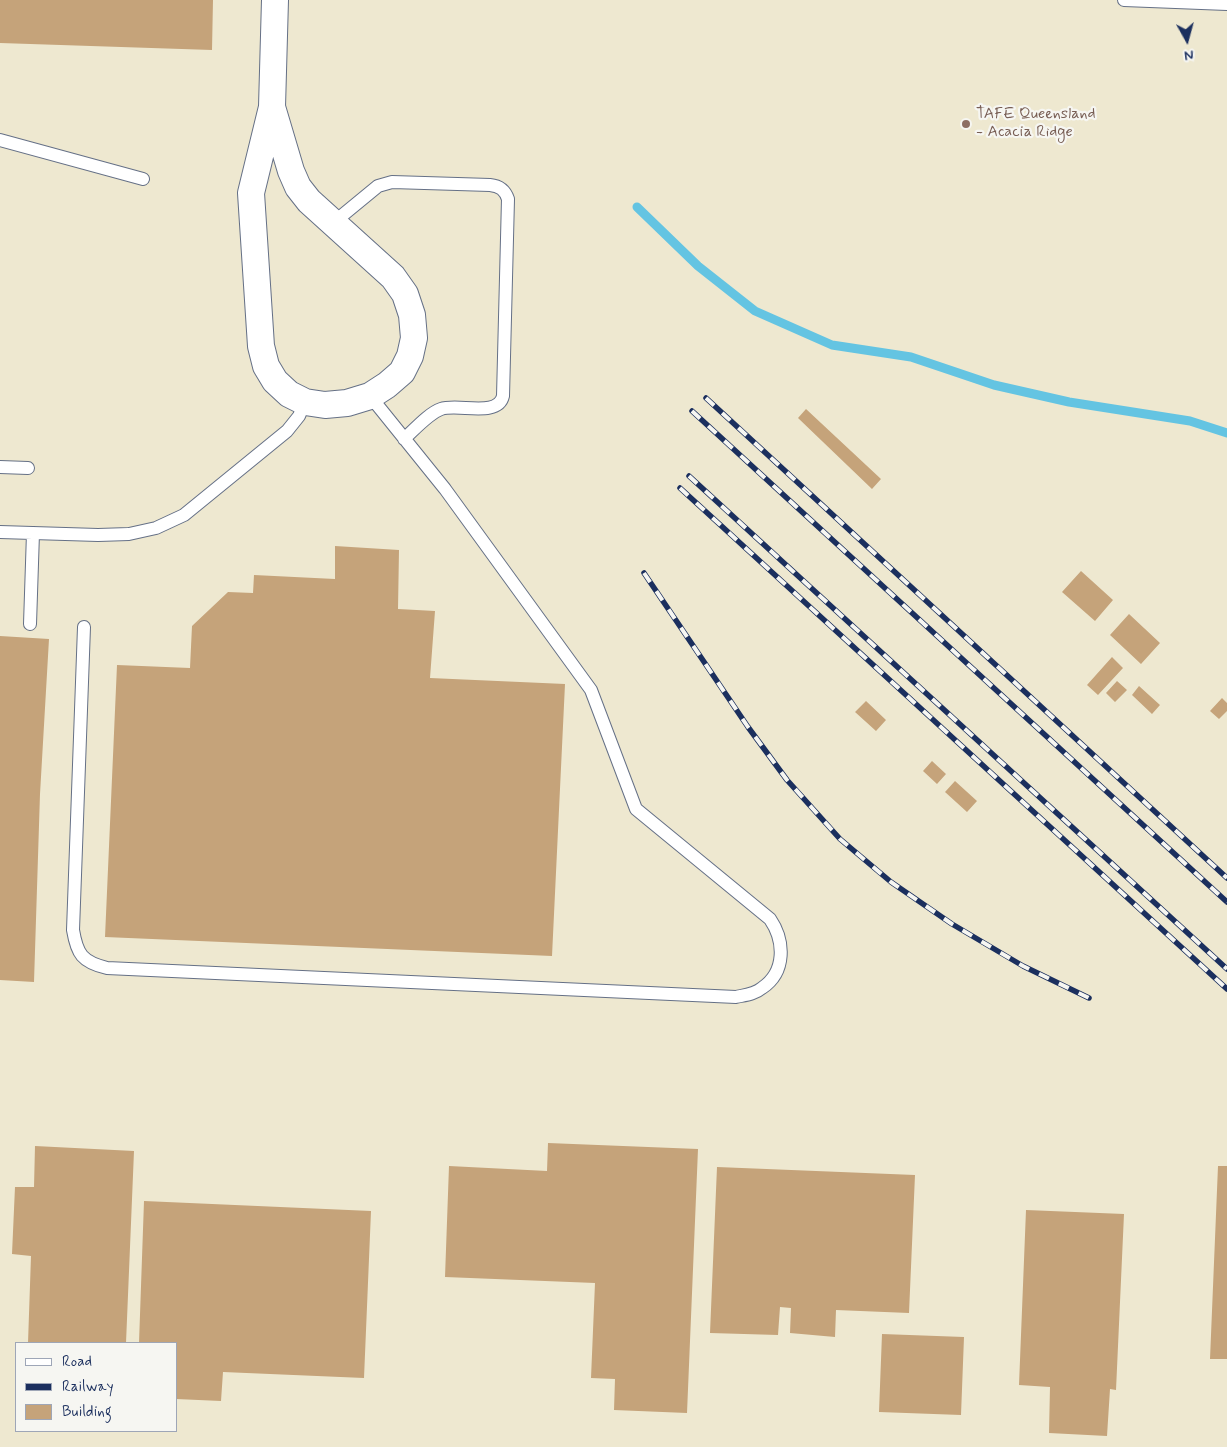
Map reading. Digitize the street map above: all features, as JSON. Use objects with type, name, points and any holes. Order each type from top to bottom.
[{"type":"street","points":[[272,107],[291,171],[298,186],[309,201],[393,276],[405,294],[412,315],[414,338],[410,356],[402,372],[370,396],[346,403],[325,405],[306,402],[289,394],[275,381],[266,366],[261,346],[251,193],[272,107],[275,0]]},
{"type":"lane","points":[[1124,0],[1227,4]]},
{"type":"lane","points":[[0,140],[143,179]]},
{"type":"lane","points":[[333,223],[378,186],[392,182],[490,185],[502,189],[508,199],[502,401],[499,405],[489,408],[451,407],[441,409],[404,439]]},
{"type":"lane","points":[[84,627],[73,930],[75,944],[83,957],[93,965],[107,968],[736,997],[762,989],[773,979],[779,967],[780,940],[776,928],[770,919],[636,809],[591,690],[472,525],[370,396]]},
{"type":"lane","points":[[0,532],[98,535],[129,534],[156,528],[184,515],[287,431],[299,416],[306,402]]},
{"type":"lane","points":[[0,467],[28,468]]},
{"type":"lane","points":[[30,624],[33,533]]},
{"type":"building","points":[[0,0],[213,0],[212,50],[0,43]]},
{"type":"building","points":[[806,409],[881,479],[872,489],[798,418]]},
{"type":"building","points":[[335,546],[399,550],[398,609],[435,611],[430,678],[565,684],[552,956],[105,937],[117,665],[190,668],[192,626],[228,592],[253,593],[254,575],[335,579]]},
{"type":"building","points":[[1081,571],[1113,600],[1095,621],[1062,592]]},
{"type":"building","points":[[1129,614],[1160,643],[1141,664],[1110,635]]},
{"type":"building","points":[[0,636],[49,639],[40,794],[34,982],[0,980]]},
{"type":"building","points":[[1112,657],[1123,668],[1098,695],[1087,685]]},
{"type":"building","points":[[1117,681],[1127,690],[1115,702],[1106,693]]},
{"type":"building","points":[[1139,686],[1160,705],[1152,714],[1132,695]]},
{"type":"building","points":[[1222,698],[1227,703],[1227,711],[1219,719],[1210,711]]},
{"type":"building","points":[[866,701],[886,720],[876,731],[855,712]]},
{"type":"building","points":[[932,761],[946,774],[937,784],[923,771]]},
{"type":"building","points":[[955,781],[977,801],[967,812],[945,792]]},
{"type":"building","points":[[548,1143],[698,1149],[687,1413],[614,1410],[615,1379],[591,1378],[595,1283],[445,1277],[449,1166],[547,1171]]},
{"type":"building","points":[[35,1146],[134,1151],[126,1342],[28,1342],[31,1256],[12,1254],[15,1187],[34,1187]]},
{"type":"building","points":[[1218,1166],[1227,1166],[1227,1359],[1210,1359]]},
{"type":"building","points":[[717,1167],[915,1175],[909,1313],[836,1310],[835,1337],[790,1333],[791,1308],[780,1307],[778,1335],[710,1333]]},
{"type":"building","points":[[144,1201],[371,1211],[364,1378],[223,1372],[221,1401],[178,1399],[178,1342],[139,1342]]},
{"type":"building","points":[[1026,1210],[1124,1214],[1116,1390],[1110,1389],[1107,1436],[1049,1433],[1050,1387],[1019,1385]]},
{"type":"building","points":[[882,1334],[964,1337],[961,1415],[879,1412]]},
{"type":"waterway","points":[[637,207],[698,266],[755,311],[832,345],[911,357],[994,385],[1069,402],[1190,421],[1227,433]]},
{"type":"railway","points":[[706,398],[1227,878]]},
{"type":"railway","points":[[692,411],[1227,902]]},
{"type":"railway","points":[[689,476],[1227,969]]},
{"type":"railway","points":[[680,488],[1227,989]]},
{"type":"railway","points":[[644,573],[748,727],[787,780],[840,839],[891,882],[952,924],[1023,966],[1089,998]]},
{"type":"place","name":"TAFE Queensland - Acacia Ridge","points":[[966,124]]}]
